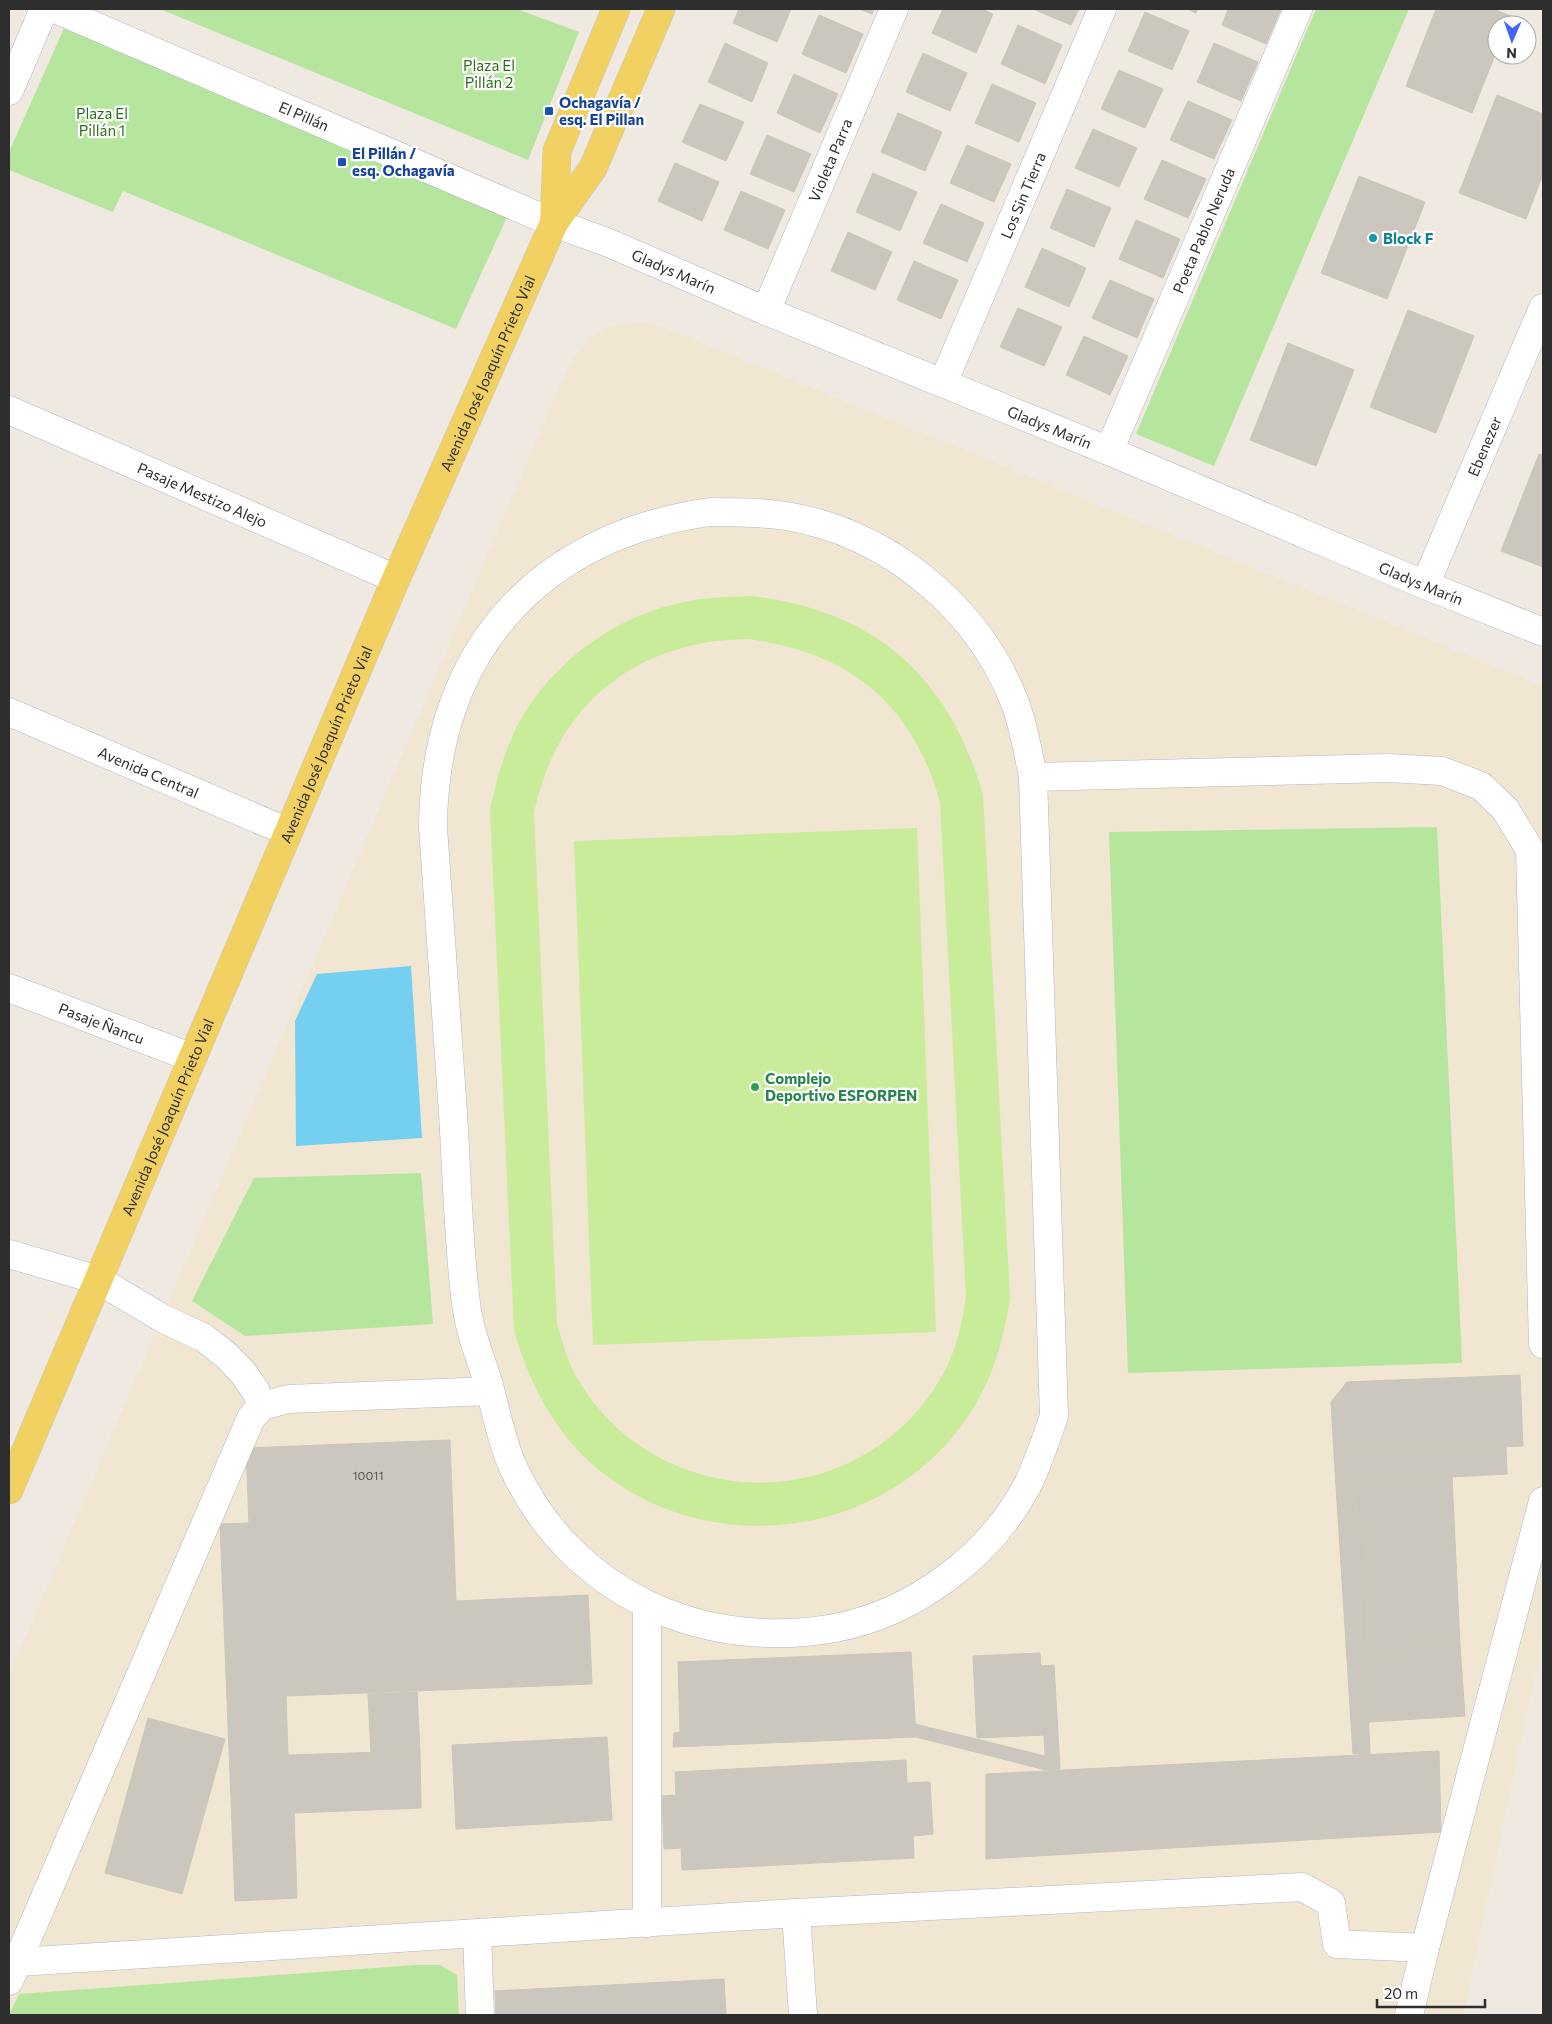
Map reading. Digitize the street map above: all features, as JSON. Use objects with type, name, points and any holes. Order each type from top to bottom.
[{"type":"main road","points":[[554,223],[557,151],[616,9]]},
{"type":"main road","name":"Avenida José Joaquín Prieto Vial","points":[[9,1490],[396,579],[554,223],[593,168],[661,9]]},
{"type":"street","points":[[9,91],[44,9]]},
{"type":"street","name":"El Pillán","points":[[55,9],[554,223]]},
{"type":"street","name":"Violeta Parra","points":[[766,311],[894,9]]},
{"type":"street","name":"Los Sin Tierra","points":[[943,383],[1102,9]]},
{"type":"street","name":"Poeta Pablo Neruda","points":[[1109,451],[1298,9]]},
{"type":"street","name":"Gladys Marín","points":[[554,223],[1109,451],[1425,585],[1543,632]]},
{"type":"street","name":"Ebenezer","points":[[1425,585],[1543,308]]},
{"type":"street","name":"Pasaje Mestizo Alejo","points":[[9,410],[396,579]]},
{"type":"street","points":[[710,512],[749,512],[787,516],[824,525],[860,539],[894,558],[925,580],[953,606],[978,635],[998,668],[1014,702],[1026,739],[1033,777],[1054,1416],[1038,1462],[1026,1488],[1004,1521],[979,1550],[950,1576],[918,1597],[882,1614],[845,1626],[807,1633],[768,1635],[730,1632],[674,1617],[647,1605],[614,1586],[582,1562],[555,1533],[531,1501],[513,1466],[499,1430],[466,1307],[433,826],[433,788],[444,732],[464,677],[484,644],[508,614],[535,586],[566,562],[599,543],[634,528],[672,518],[710,512]]},
{"type":"street","name":"Avenida Central","points":[[9,712],[288,832]]},
{"type":"street","points":[[1033,777],[1388,768],[1442,771],[1481,786],[1505,809],[1530,850],[1543,1344]]},
{"type":"street","name":"Pasaje Ñancu","points":[[9,988],[193,1058]]},
{"type":"street","points":[[9,1254],[98,1280],[162,1318],[204,1338],[227,1356],[249,1382],[262,1406]]},
{"type":"street","points":[[490,1391],[288,1399],[262,1406],[251,1418],[13,1972],[476,1934],[796,1914],[1302,1887],[1331,1903],[1336,1944],[1425,1948]]},
{"type":"street","points":[[1409,2015],[1543,1501]]},
{"type":"street","points":[[647,1605],[647,1923]]},
{"type":"street","points":[[796,1914],[803,2015]]},
{"type":"street","points":[[476,1934],[480,2015]]},
{"type":"shaded area","points":[[638,321],[665,328],[1543,686],[1543,1635],[1463,2015],[9,2015],[9,1676],[557,392],[573,358],[591,338],[612,326]]},
{"type":"green space","name":"Plaza El Pillán 2","points":[[160,9],[517,9],[579,32],[528,160]]},
{"type":"green space","points":[[1316,9],[1409,9],[1214,466],[1136,434]]},
{"type":"green space","name":"Plaza El Pillán 1","points":[[65,26],[507,217],[456,329],[123,191],[113,212],[9,170],[9,152]]},
{"type":"green space","points":[[752,596],[796,604],[835,617],[870,634],[901,656],[927,684],[950,716],[968,753],[983,795],[1010,1299],[1002,1338],[990,1376],[978,1400],[946,1445],[906,1480],[860,1505],[810,1521],[758,1526],[706,1521],[655,1504],[608,1477],[574,1446],[561,1429],[548,1411],[528,1372],[514,1330],[490,810],[504,757],[523,715],[539,692],[579,652],[602,635],[627,621],[653,610],[698,600]],"holes":[[[749,639],[785,646],[818,656],[846,671],[872,689],[894,711],[913,737],[928,767],[940,802],[966,1297],[958,1338],[947,1367],[930,1395],[898,1431],[872,1450],[833,1470],[792,1480],[750,1482],[709,1476],[669,1462],[633,1441],[602,1412],[576,1376],[565,1350],[557,1323],[534,813],[545,774],[562,740],[583,710],[608,685],[638,665],[671,651],[709,642]]]},
{"type":"green space","points":[[1437,827],[1462,1363],[1128,1373],[1109,832]]},
{"type":"green space","name":"Complejo Deportivo ESFORPEN","points":[[917,828],[936,1332],[593,1345],[574,841]]},
{"type":"green space","points":[[421,1173],[433,1324],[245,1336],[192,1301],[254,1178]]},
{"type":"green space","points":[[416,1965],[440,1965],[457,1975],[459,2015],[9,2015],[19,1994]]},
{"type":"water","points":[[411,966],[422,1138],[296,1146],[295,1021],[317,974]]},
{"type":"building","points":[[739,9],[791,9],[777,42],[733,23]]},
{"type":"building","points":[[859,9],[874,9],[872,14]]},
{"type":"building","points":[[943,9],[982,9],[993,14],[976,53],[932,33]]},
{"type":"building","points":[[1033,9],[1079,9],[1071,25]]},
{"type":"building","points":[[1187,9],[1198,9],[1196,13]]},
{"type":"building","points":[[1228,9],[1281,9],[1266,44],[1222,25]]},
{"type":"building","points":[[1436,9],[1493,9],[1508,15],[1487,15],[1487,65],[1491,65],[1472,113],[1406,86]]},
{"type":"building","points":[[1145,12],[1189,31],[1172,70],[1128,51]]},
{"type":"building","points":[[819,15],[863,34],[846,73],[802,54]]},
{"type":"building","points":[[1018,25],[1062,45],[1045,84],[1001,64]]},
{"type":"building","points":[[725,43],[768,63],[752,102],[708,82]]},
{"type":"building","points":[[1214,43],[1258,62],[1241,101],[1197,82]]},
{"type":"building","points":[[923,53],[967,73],[950,111],[906,92]]},
{"type":"building","points":[[1119,70],[1163,89],[1145,128],[1101,109]]},
{"type":"building","points":[[794,74],[838,94],[820,133],[777,113]]},
{"type":"building","points":[[992,84],[1036,103],[1019,142],[975,123]]},
{"type":"building","points":[[1497,95],[1543,114],[1543,174],[1526,219],[1459,193]]},
{"type":"building","points":[[1188,101],[1232,120],[1214,159],[1170,140]]},
{"type":"building","points":[[700,104],[744,122],[726,161],[682,142]]},
{"type":"building","points":[[898,113],[942,132],[925,171],[881,152]]},
{"type":"building","points":[[1093,129],[1137,148],[1119,187],[1075,168]]},
{"type":"building","points":[[767,135],[811,154],[794,192],[750,174]]},
{"type":"building","points":[[967,145],[1011,164],[994,202],[950,183]]},
{"type":"building","points":[[1162,160],[1206,179],[1188,218],[1144,199]]},
{"type":"building","points":[[675,163],[719,182],[702,221],[658,201]]},
{"type":"building","points":[[873,173],[917,192],[900,231],[856,212]]},
{"type":"building","name":"Block F","points":[[1359,176],[1425,202],[1387,299],[1321,273]]},
{"type":"building","points":[[1067,189],[1111,208],[1094,247],[1050,228]]},
{"type":"building","points":[[741,191],[785,210],[768,249],[724,230]]},
{"type":"building","points":[[941,204],[984,223],[967,262],[923,243]]},
{"type":"building","points":[[1136,220],[1180,239],[1163,278],[1119,259]]},
{"type":"building","points":[[848,232],[892,252],[875,290],[831,271]]},
{"type":"building","points":[[1042,248],[1086,268],[1069,307],[1025,287]]},
{"type":"building","points":[[914,261],[958,280],[941,319],[897,300]]},
{"type":"building","points":[[1110,280],[1154,299],[1137,338],[1092,318]]},
{"type":"building","points":[[1018,308],[1062,327],[1044,366],[1000,347]]},
{"type":"building","points":[[1408,310],[1474,336],[1436,433],[1370,407]]},
{"type":"building","points":[[1084,336],[1128,356],[1110,395],[1066,375]]},
{"type":"building","points":[[1288,343],[1354,370],[1316,466],[1250,440]]},
{"type":"building","points":[[1539,454],[1543,455],[1543,567],[1501,551]]},
{"type":"building","points":[[1520,1375],[1523,1446],[1334,1454],[1331,1402],[1347,1382]]},
{"type":"building","points":[[450,1440],[456,1601],[588,1595],[592,1684],[286,1696],[288,1755],[420,1751],[421,1808],[294,1813],[297,1898],[235,1901],[220,1524],[249,1523],[246,1448]]},
{"type":"building","points":[[1506,1447],[1507,1474],[1358,1482],[1370,1754],[1353,1754],[1334,1454]]},
{"type":"building","points":[[1452,1477],[1460,1645],[1365,1651],[1358,1482]]},
{"type":"building","points":[[1460,1645],[1465,1716],[1369,1722],[1365,1651]]},
{"type":"building","points":[[911,1652],[916,1737],[673,1747],[674,1733],[680,1732],[678,1662]]},
{"type":"building","points":[[1040,1653],[1044,1735],[977,1738],[973,1656]]},
{"type":"building","points":[[1054,1665],[1060,1769],[1046,1770],[1040,1666]]},
{"type":"building","points":[[417,1692],[420,1751],[371,1753],[368,1694]]},
{"type":"building","points":[[148,1718],[225,1739],[182,1894],[105,1873]]},
{"type":"building","points":[[915,1724],[1045,1756],[1046,1770],[916,1737]]},
{"type":"building","points":[[607,1737],[612,1820],[456,1829],[452,1745]]},
{"type":"building","points":[[1439,1751],[1441,1832],[986,1859],[986,1774]]},
{"type":"building","points":[[906,1760],[907,1783],[930,1782],[933,1834],[913,1836],[914,1858],[682,1870],[681,1848],[664,1849],[662,1796],[676,1795],[675,1772]]},
{"type":"building","points":[[724,1979],[726,2015],[496,2015],[495,1991]]},
{"type":"place","name":"Ochagavía / esq. El Pillan","points":[[549,111]]},
{"type":"place","name":"El Pillán / esq. Ochagavía","points":[[342,162]]},
{"type":"place","name":"Block F","points":[[1373,238]]},
{"type":"place","name":"Complejo Deportivo ESFORPEN","points":[[755,1087]]}]
